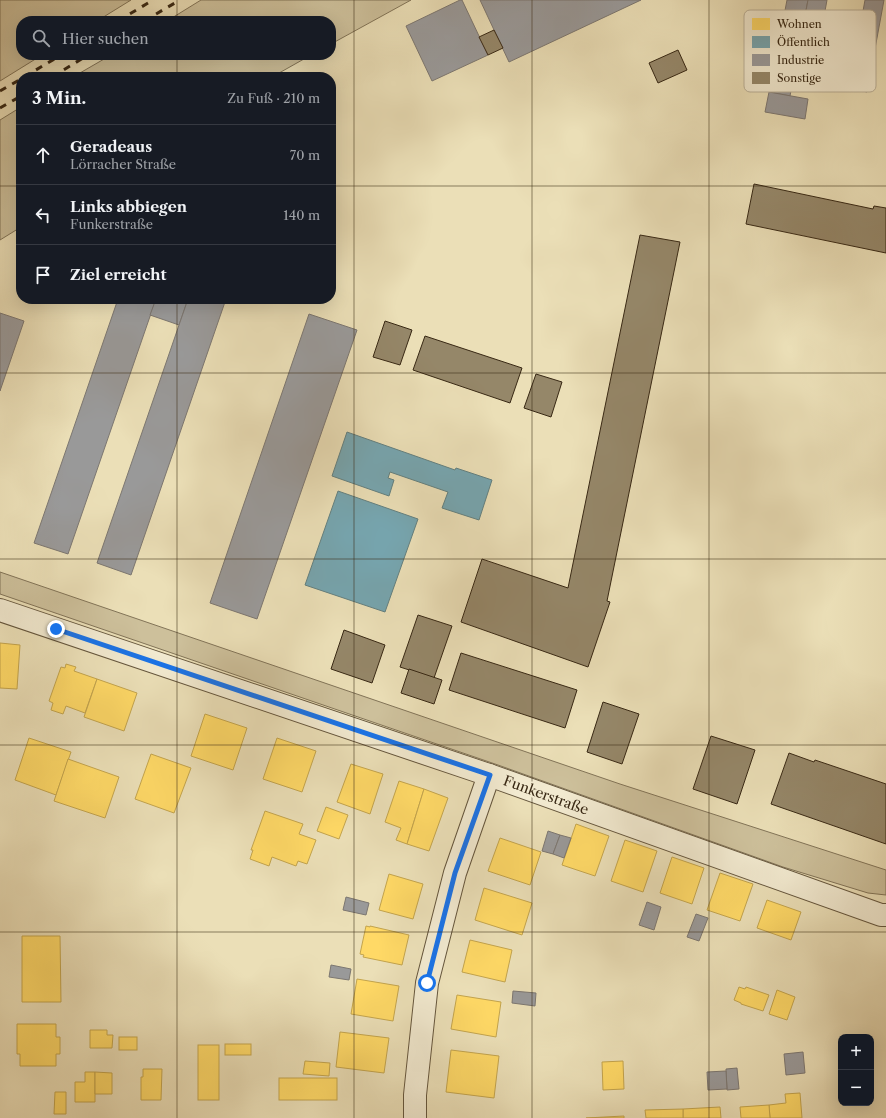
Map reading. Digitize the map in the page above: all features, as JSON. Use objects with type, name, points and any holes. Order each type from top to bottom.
[{"type":"street","name":"Funkerstraße","points":[[0,610],[490,775],[881,915],[886,915]]},
{"type":"street","points":[[415,1118],[415,1095],[427,983],[455,873],[490,775]]},
{"type":"shaded area","points":[[0,0],[131,0],[105,16],[16,16],[16,60],[34,60],[0,81]]},
{"type":"shaded area","points":[[201,0],[411,0],[336,41],[336,16],[175,16]]},
{"type":"shaded area","points":[[102,60],[302,60],[281,72],[82,72]]},
{"type":"shaded area","points":[[16,110],[16,230],[0,240],[0,120]]},
{"type":"shaded area","points":[[0,572],[620,784],[886,870],[886,895],[868,893],[783,867],[498,765],[0,594]]},
{"type":"building: Wohnen","points":[[0,643],[20,645],[17,689],[0,688]]},
{"type":"building: Wohnen","points":[[66,664],[76,667],[74,671],[97,679],[85,713],[66,706],[63,714],[51,710],[53,703],[49,701],[61,667],[65,668]]},
{"type":"building: Wohnen","points":[[97,679],[137,693],[124,731],[84,717]]},
{"type":"building: Wohnen","points":[[205,714],[247,728],[233,770],[191,756]]},
{"type":"building: Wohnen","points":[[29,738],[71,752],[56,795],[15,780]]},
{"type":"building: Wohnen","points":[[277,738],[316,751],[302,792],[263,779]]},
{"type":"building: Wohnen","points":[[151,754],[191,768],[174,813],[135,799]]},
{"type":"building: Wohnen","points":[[68,759],[119,777],[105,818],[54,801]]},
{"type":"building: Wohnen","points":[[351,764],[383,774],[370,814],[337,802]]},
{"type":"building: Wohnen","points":[[399,781],[424,789],[407,844],[396,840],[401,828],[385,822]]},
{"type":"building: Wohnen","points":[[424,789],[448,798],[429,851],[407,844]]},
{"type":"building: Wohnen","points":[[326,807],[348,815],[339,839],[317,831]]},
{"type":"building: Wohnen","points":[[265,811],[303,824],[299,834],[316,840],[307,864],[298,861],[296,866],[272,857],[269,866],[250,859],[253,850],[251,850]]},
{"type":"building: Wohnen","points":[[576,824],[609,836],[595,876],[562,865]]},
{"type":"building: Wohnen","points":[[500,838],[541,852],[530,885],[488,871]]},
{"type":"building: Wohnen","points":[[625,840],[657,851],[643,892],[611,881]]},
{"type":"building: Wohnen","points":[[672,857],[704,868],[692,904],[660,893]]},
{"type":"building: Wohnen","points":[[720,873],[753,884],[740,921],[707,910]]},
{"type":"building: Wohnen","points":[[389,874],[423,884],[413,919],[379,910]]},
{"type":"building: Wohnen","points":[[484,888],[532,903],[522,935],[475,920]]},
{"type":"building: Wohnen","points":[[767,900],[801,912],[791,940],[757,928]]},
{"type":"building: Wohnen","points":[[366,926],[409,935],[402,965],[363,957],[364,955],[360,954]]},
{"type":"building: Wohnen","points":[[22,936],[60,936],[61,1002],[22,1002]]},
{"type":"building: Wohnen","points":[[470,940],[512,950],[505,982],[462,972]]},
{"type":"building: Wohnen","points":[[357,979],[399,986],[393,1021],[351,1014]]},
{"type":"building: Wohnen","points":[[739,987],[745,989],[746,987],[769,995],[763,1011],[741,1004],[734,1000]]},
{"type":"building: Wohnen","points":[[777,990],[795,997],[787,1020],[769,1014]]},
{"type":"building: Wohnen","points":[[457,995],[501,1002],[496,1037],[451,1029]]},
{"type":"building: Wohnen","points":[[17,1024],[56,1024],[56,1037],[60,1037],[60,1054],[56,1054],[56,1066],[20,1066],[20,1054],[17,1054]]},
{"type":"building: Wohnen","points":[[90,1030],[107,1030],[107,1035],[113,1035],[112,1048],[90,1048]]},
{"type":"building: Wohnen","points":[[340,1032],[389,1038],[384,1073],[336,1067]]},
{"type":"building: Wohnen","points":[[119,1037],[137,1037],[137,1050],[119,1050]]},
{"type":"building: Wohnen","points":[[225,1044],[251,1044],[251,1055],[225,1055]]},
{"type":"building: Wohnen","points":[[198,1045],[219,1045],[219,1100],[198,1100]]},
{"type":"building: Wohnen","points":[[451,1050],[499,1056],[494,1098],[446,1092]]},
{"type":"building: Wohnen","points":[[305,1061],[330,1063],[329,1076],[303,1074]]},
{"type":"building: Wohnen","points":[[623,1061],[624,1089],[603,1090],[602,1062]]},
{"type":"building: Wohnen","points":[[143,1069],[162,1069],[161,1100],[141,1100],[141,1077],[143,1077]]},
{"type":"building: Wohnen","points":[[85,1072],[95,1072],[95,1102],[75,1102],[75,1082],[85,1082]]},
{"type":"building: Wohnen","points":[[95,1072],[112,1073],[112,1094],[95,1094]]},
{"type":"building: Wohnen","points":[[279,1078],[337,1078],[337,1100],[279,1100]]},
{"type":"building: Wohnen","points":[[55,1092],[66,1092],[66,1114],[54,1114]]},
{"type":"building: Wohnen","points":[[800,1093],[802,1118],[770,1118],[769,1105],[786,1103],[785,1094]]},
{"type":"building: Wohnen","points":[[769,1105],[770,1118],[741,1118],[740,1107]]},
{"type":"building: Wohnen","points":[[720,1107],[721,1118],[683,1118],[683,1109]]},
{"type":"building: Wohnen","points":[[683,1109],[683,1118],[646,1118],[645,1110]]},
{"type":"building: Wohnen","points":[[624,1116],[624,1118],[586,1118]]},
{"type":"building: Öffentlich","points":[[347,432],[455,470],[456,468],[492,480],[479,520],[442,508],[448,492],[390,472],[388,478],[394,480],[389,496],[332,476]]},
{"type":"building: Öffentlich","points":[[338,491],[418,519],[385,612],[305,585]]},
{"type":"building: Industrie","points":[[462,0],[488,55],[432,81],[406,26]]},
{"type":"building: Industrie","points":[[480,0],[641,0],[509,62]]},
{"type":"building: Industrie","points":[[787,0],[808,0],[806,10],[785,10]]},
{"type":"building: Industrie","points":[[808,0],[827,0],[825,10],[806,10]]},
{"type":"building: Industrie","points":[[865,0],[884,0],[876,43],[876,10],[863,10]]},
{"type":"building: Industrie","points":[[769,92],[791,92],[790,96]]},
{"type":"building: Industrie","points":[[769,92],[808,99],[805,119],[765,112]]},
{"type":"building: Industrie","points":[[116,304],[154,304],[68,554],[34,543]]},
{"type":"building: Industrie","points":[[154,304],[186,304],[179,325],[150,315]]},
{"type":"building: Industrie","points":[[186,304],[224,304],[131,575],[97,563]]},
{"type":"building: Industrie","points":[[0,313],[24,321],[0,391]]},
{"type":"building: Industrie","points":[[309,314],[357,330],[257,619],[210,603]]},
{"type":"building: Industrie","points":[[548,831],[560,835],[553,854],[542,851]]},
{"type":"building: Industrie","points":[[560,835],[571,838],[564,858],[553,854]]},
{"type":"building: Industrie","points":[[346,897],[369,903],[366,915],[343,910]]},
{"type":"building: Industrie","points":[[647,902],[661,907],[654,930],[639,925]]},
{"type":"building: Industrie","points":[[696,914],[708,918],[699,941],[687,937]]},
{"type":"building: Industrie","points":[[331,965],[351,969],[349,980],[329,977]]},
{"type":"building: Industrie","points":[[513,991],[536,993],[535,1006],[512,1003]]},
{"type":"building: Industrie","points":[[803,1052],[805,1073],[786,1075],[784,1054]]},
{"type":"building: Industrie","points":[[737,1068],[739,1089],[727,1090],[726,1069]]},
{"type":"building: Industrie","points":[[726,1071],[727,1089],[708,1090],[707,1072]]},
{"type":"building: Sonstige","points":[[494,30],[503,48],[488,55],[479,37]]},
{"type":"building: Sonstige","points":[[678,50],[687,70],[658,83],[649,63]]},
{"type":"building: Sonstige","points":[[754,184],[873,209],[874,206],[886,208],[886,253],[746,224]]},
{"type":"building: Sonstige","points":[[640,235],[680,242],[607,601],[610,602],[588,667],[461,622],[482,559],[568,588]]},
{"type":"building: Sonstige","points":[[385,321],[412,330],[400,365],[373,357]]},
{"type":"building: Sonstige","points":[[425,336],[522,368],[510,403],[413,370]]},
{"type":"building: Sonstige","points":[[536,374],[562,382],[551,417],[524,408]]},
{"type":"building: Sonstige","points":[[418,615],[452,626],[434,678],[400,667]]},
{"type":"building: Sonstige","points":[[344,630],[385,645],[372,683],[331,669]]},
{"type":"building: Sonstige","points":[[461,653],[577,690],[565,728],[449,690]]},
{"type":"building: Sonstige","points":[[409,669],[442,680],[434,704],[401,693]]},
{"type":"building: Sonstige","points":[[603,702],[639,714],[622,764],[587,752]]},
{"type":"building: Sonstige","points":[[711,736],[755,750],[737,804],[693,789]]},
{"type":"building: Sonstige","points":[[789,753],[814,762],[815,760],[886,784],[886,844],[771,804]]},
{"type":"railway","points":[[126,16],[153,0]]},
{"type":"railway","points":[[153,16],[180,0]]},
{"type":"railway","points":[[32,72],[53,60]]},
{"type":"railway","points":[[60,72],[80,60]]},
{"type":"railway","points":[[0,91],[16,82]]},
{"type":"railway","points":[[0,108],[16,99]]},
{"type":"route","points":[[56,629],[490,775],[455,873],[427,983]]}]
